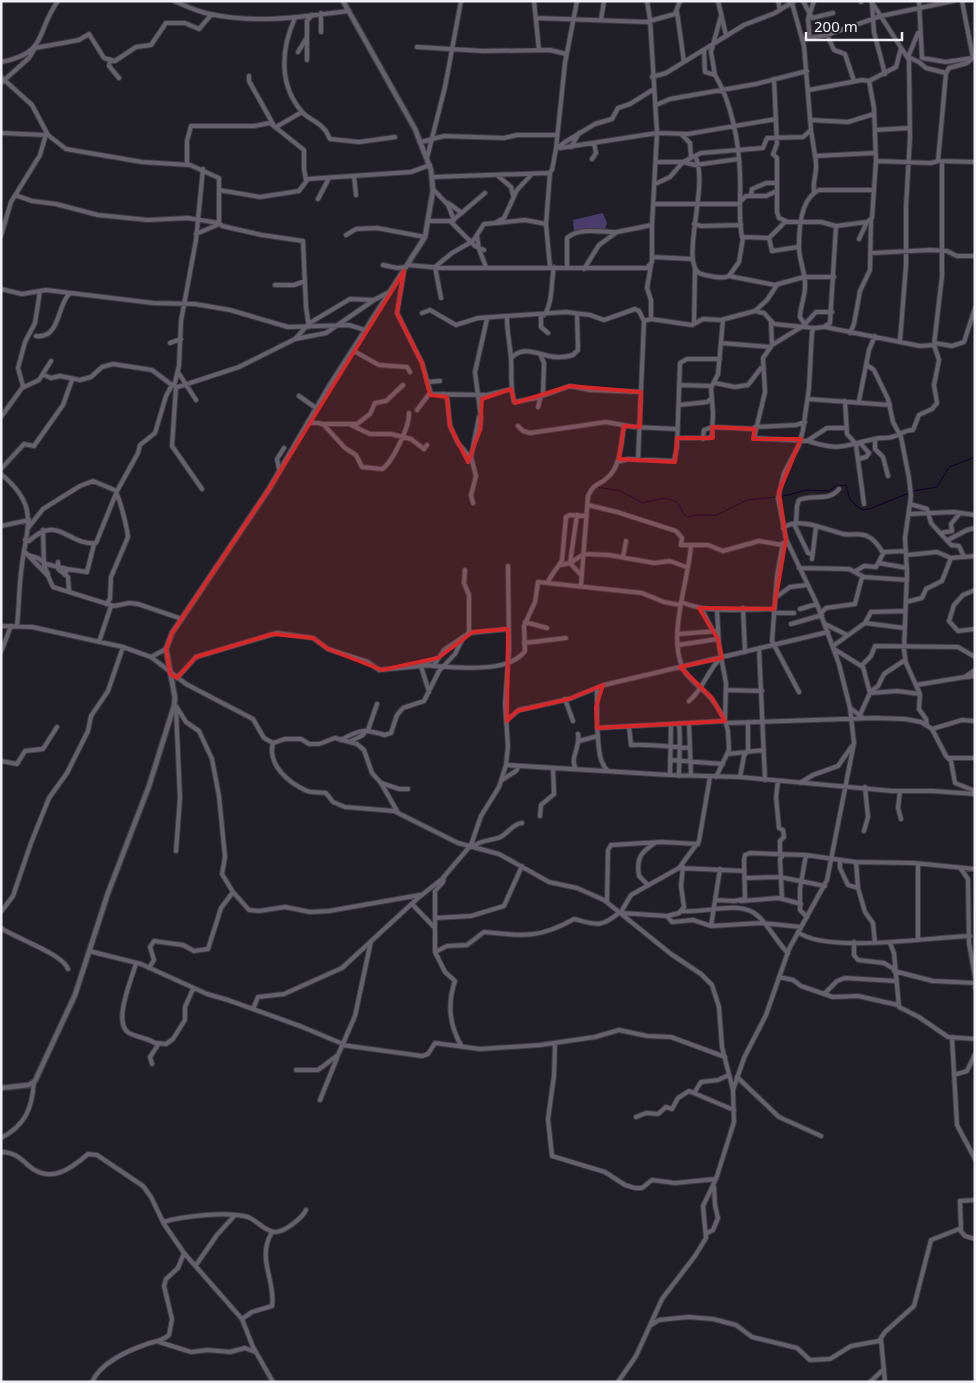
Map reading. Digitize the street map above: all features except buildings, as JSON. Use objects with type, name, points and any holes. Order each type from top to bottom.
[{"type":"street","points":[[58,1],[50,12],[29,58],[2,80],[32,105],[47,135],[68,150],[142,162],[187,164],[218,176],[219,224]]},
{"type":"street","points":[[174,1],[211,15],[251,20],[295,18],[321,13],[348,11]]},
{"type":"street","points":[[151,657],[166,649],[182,619],[263,497],[352,350],[425,237],[433,189],[430,165],[421,142],[343,1]]},
{"type":"street","points":[[427,158],[461,1]]},
{"type":"street","points":[[534,1],[538,50]]},
{"type":"street","points":[[558,149],[556,135],[566,54],[577,1]]},
{"type":"street","points":[[601,20],[604,1]]},
{"type":"street","points":[[646,1],[650,22],[657,134],[652,257],[647,288],[651,300],[651,319]]},
{"type":"street","points":[[680,1],[677,12],[684,62]]},
{"type":"street","points":[[718,1],[726,35]]},
{"type":"street","points":[[778,1],[780,10]]},
{"type":"street","points":[[803,1],[809,15],[810,38]]},
{"type":"street","points":[[809,15],[814,1]]},
{"type":"street","points":[[871,1],[908,57],[926,68],[946,73]]},
{"type":"street","points":[[871,1],[873,20],[885,74]]},
{"type":"street","points":[[919,1],[921,56],[924,59],[952,62],[973,60]]},
{"type":"street","points":[[802,39],[827,35],[881,16],[953,1]]},
{"type":"street","points":[[962,1],[973,60]]},
{"type":"street","points":[[187,6],[191,2]]},
{"type":"street","points":[[652,77],[666,73],[726,35],[793,2],[807,71],[812,142],[817,171],[814,192],[808,200],[798,247],[805,288],[800,317],[805,325]]},
{"type":"street","points":[[536,18],[650,22],[677,12]]},
{"type":"street","points":[[321,13],[322,32]]},
{"type":"street","points":[[809,15],[813,18],[833,13]]},
{"type":"street","points":[[307,60],[307,21],[315,14]]},
{"type":"street","points":[[1,62],[22,56],[35,48],[80,40],[88,34],[104,58],[110,61],[119,60],[136,47],[151,45],[165,24],[185,23],[199,29],[211,15]]},
{"type":"street","points":[[721,16],[711,53],[715,75],[722,89],[733,126],[738,159],[743,238],[739,262],[729,276]]},
{"type":"street","points":[[295,18],[285,44],[283,64],[289,90],[302,112],[325,129],[330,139],[359,142],[395,137]]},
{"type":"street","points":[[900,341],[906,252],[910,128],[908,57],[919,31]]},
{"type":"street","points":[[827,35],[834,50],[845,54],[854,81]]},
{"type":"street","points":[[298,52],[307,37]]},
{"type":"street","points":[[417,47],[538,50],[566,54]]},
{"type":"street","points":[[809,90],[854,81],[869,81],[885,74],[896,67],[901,48]]},
{"type":"street","points":[[704,50],[705,72],[715,75]]},
{"type":"street","points":[[832,312],[816,312],[805,325],[771,346],[763,358],[765,392],[754,438],[801,439],[828,448],[858,445],[907,430],[913,430],[919,414],[932,409],[937,402],[934,385],[939,360],[935,344],[940,306],[942,251],[940,161],[946,73],[954,65],[973,60]]},
{"type":"street","points":[[110,61],[109,66],[119,78]]},
{"type":"street","points":[[656,105],[670,100],[768,81],[807,71]]},
{"type":"street","points":[[219,190],[263,197],[299,191],[306,180],[304,150],[275,125],[249,81],[249,76]]},
{"type":"street","points":[[774,79],[777,146],[773,154],[777,156],[778,216],[790,223]]},
{"type":"street","points":[[768,81],[775,89]]},
{"type":"street","points":[[850,333],[854,324],[860,291],[870,270],[872,253],[869,221],[876,161],[874,114],[869,81]]},
{"type":"street","points":[[548,332],[541,327],[543,315],[549,307],[552,267],[546,224],[550,173],[558,149],[565,142],[612,119],[618,108],[630,104],[654,89]]},
{"type":"street","points":[[187,164],[188,135],[191,126],[275,125],[302,112]]},
{"type":"street","points":[[810,120],[848,122],[874,114]]},
{"type":"street","points":[[558,149],[657,134],[681,134],[776,119]]},
{"type":"street","points":[[875,130],[910,128]]},
{"type":"street","points":[[802,137],[811,130]]},
{"type":"street","points":[[777,132],[783,138]]},
{"type":"street","points":[[1,133],[47,135]]},
{"type":"street","points":[[681,134],[690,143],[693,157],[698,164],[699,204],[694,224],[692,259],[695,269],[694,324]]},
{"type":"street","points":[[1,236],[14,195],[40,155],[47,135]]},
{"type":"street","points":[[421,142],[448,136],[504,138],[517,135],[556,135]]},
{"type":"street","points":[[579,135],[580,145]]},
{"type":"street","points":[[571,147],[579,135]]},
{"type":"street","points":[[655,184],[670,177],[683,162],[702,153],[763,148],[766,140],[776,137],[802,137],[812,142]]},
{"type":"street","points":[[592,158],[596,153],[594,143]]},
{"type":"street","points":[[815,156],[875,153]]},
{"type":"street","points":[[656,162],[698,164],[738,159]]},
{"type":"street","points":[[876,161],[975,162]]},
{"type":"street","points":[[306,180],[411,172],[430,165]]},
{"type":"street","points":[[202,489],[172,446],[174,386],[178,372],[180,339],[198,221],[203,169]]},
{"type":"street","points":[[433,177],[550,173]]},
{"type":"street","points":[[498,223],[504,218],[513,197],[532,174]]},
{"type":"street","points":[[497,175],[511,187],[513,197]]},
{"type":"street","points":[[354,176],[356,195]]},
{"type":"street","points":[[318,199],[329,178]]},
{"type":"street","points":[[740,203],[743,197],[752,190],[766,184],[778,183]]},
{"type":"street","points":[[740,187],[745,190],[752,190]]},
{"type":"street","points":[[433,189],[446,203],[462,213]]},
{"type":"street","points":[[752,190],[752,196]]},
{"type":"street","points":[[814,192],[825,190],[874,190]]},
{"type":"street","points":[[743,197],[766,196],[778,191]]},
{"type":"street","points":[[429,221],[452,221],[485,194]]},
{"type":"street","points":[[14,195],[32,201],[72,207],[98,216],[148,220],[188,218],[258,234],[302,240],[304,244],[308,326]]},
{"type":"street","points":[[446,203],[452,221],[471,243],[482,250]]},
{"type":"street","points":[[654,204],[740,203]]},
{"type":"street","points":[[436,267],[452,253],[471,243],[484,224],[525,220],[546,224]]},
{"type":"street","points":[[743,238],[769,238],[782,223],[820,222],[836,226],[869,221]]},
{"type":"street","points":[[859,239],[869,221]]},
{"type":"street","points":[[196,234],[219,224]]},
{"type":"street","points":[[694,224],[701,226],[741,226]]},
{"type":"street","points":[[567,268],[567,238],[570,235],[594,231],[617,232],[652,225]]},
{"type":"street","points":[[824,327],[830,323],[832,312],[836,226]]},
{"type":"street","points":[[642,227],[653,231]]},
{"type":"street","points":[[346,235],[356,229],[377,228],[425,237]]},
{"type":"street","points":[[584,269],[599,245],[617,232]]},
{"type":"street","points":[[477,236],[486,267]]},
{"type":"street","points":[[769,238],[772,251],[798,247]]},
{"type":"street","points":[[872,253],[942,251],[957,256],[975,256]]},
{"type":"street","points":[[652,257],[692,259]]},
{"type":"street","points":[[383,265],[406,268],[552,267],[584,269],[647,268],[651,265]]},
{"type":"street","points":[[436,267],[441,298]]},
{"type":"street","points":[[406,268],[397,313],[422,363],[430,393]]},
{"type":"street","points":[[695,269],[699,274],[717,278],[729,276],[777,285],[804,277],[834,277]]},
{"type":"street","points":[[275,285],[295,285],[305,281]]},
{"type":"street","points":[[756,311],[770,297],[777,285]]},
{"type":"street","points":[[1,289],[22,294],[40,291],[123,298],[164,304],[185,303],[230,310],[288,327],[355,326],[366,330]]},
{"type":"street","points":[[24,386],[18,368],[25,342],[36,320],[40,291]]},
{"type":"street","points":[[25,553],[38,558],[44,563],[58,564],[67,569],[87,572],[94,544],[97,541],[117,492],[137,455],[139,446],[155,433],[167,394],[174,386],[239,367],[295,340],[324,334],[374,300],[391,291]]},
{"type":"street","points":[[36,336],[43,336],[54,327],[63,301],[69,294]]},
{"type":"street","points":[[295,340],[308,326],[352,298],[374,300]]},
{"type":"street","points":[[549,307],[554,314]]},
{"type":"street","points":[[772,323],[805,325],[814,328],[824,327],[920,346],[935,344],[952,346],[964,342],[975,308]]},
{"type":"street","points":[[422,313],[430,310],[454,325],[478,318],[507,318],[566,312],[590,315],[604,320],[635,309],[651,319],[694,324],[702,319],[723,320],[756,311],[764,313],[772,323],[771,346]]},
{"type":"street","points":[[638,460],[644,321],[640,313]]},
{"type":"street","points":[[510,353],[524,351],[561,357],[576,353],[577,314]]},
{"type":"street","points":[[507,318],[511,358],[511,389],[516,402],[542,396],[570,386],[641,392]]},
{"type":"street","points":[[471,458],[479,407],[476,370],[487,319]]},
{"type":"street","points":[[644,321],[651,319]]},
{"type":"street","points":[[677,438],[704,438],[712,436],[713,384],[720,359],[723,320]]},
{"type":"street","points":[[733,1090],[744,1058],[766,1015],[788,953],[824,886],[833,860],[854,743],[853,719],[833,647],[817,604],[786,539],[778,496],[786,467],[801,439],[808,399],[814,328]]},
{"type":"street","points":[[859,401],[869,350],[875,336]]},
{"type":"street","points":[[170,343],[180,339]]},
{"type":"street","points":[[721,343],[771,346]]},
{"type":"street","points":[[352,350],[379,365],[407,367],[410,372]]},
{"type":"street","points":[[511,358],[516,353]]},
{"type":"street","points":[[538,407],[542,396],[544,363],[539,354]]},
{"type":"street","points":[[617,462],[638,460],[674,461],[677,438],[680,365],[683,360],[720,359]]},
{"type":"street","points":[[1,417],[24,386],[38,381],[44,375],[51,360]]},
{"type":"street","points":[[44,375],[51,378],[61,376],[72,380],[91,377],[102,367],[113,364],[152,370],[174,386]]},
{"type":"street","points":[[867,365],[874,370],[890,405],[909,478],[910,504],[905,538],[907,568],[904,628],[905,660],[920,694],[919,710],[926,719],[927,725]]},
{"type":"street","points":[[679,385],[713,384],[735,387],[748,385],[762,366]]},
{"type":"street","points":[[178,372],[196,400]]},
{"type":"street","points":[[1,469],[24,444],[34,446],[63,405],[72,380]]},
{"type":"street","points":[[427,382],[440,381]]},
{"type":"street","points":[[307,423],[357,424],[370,414],[375,403],[386,401],[404,385]]},
{"type":"street","points":[[430,393],[487,395],[511,389]]},
{"type":"street","points":[[417,410],[430,393]]},
{"type":"street","points":[[444,394],[447,397],[450,426],[456,438],[471,458],[476,476],[471,495],[473,503]]},
{"type":"street","points":[[468,395],[479,407]]},
{"type":"street","points":[[479,407],[482,399],[487,395]]},
{"type":"street","points":[[299,396],[316,408]]},
{"type":"street","points":[[679,405],[704,403],[712,398]]},
{"type":"street","points":[[808,399],[859,401],[890,405]]},
{"type":"street","points":[[845,401],[848,436],[870,453],[866,457],[859,459]]},
{"type":"street","points":[[321,424],[345,448],[356,455],[362,467],[384,469],[394,455],[407,430],[410,413]]},
{"type":"street","points":[[518,426],[523,431],[530,433],[600,422],[624,426],[676,428]]},
{"type":"street","points":[[704,438],[704,430],[712,427],[755,428],[796,425],[804,422]]},
{"type":"street","points":[[351,424],[370,434],[391,434],[411,439],[422,449],[426,449],[428,445]]},
{"type":"street","points":[[581,585],[588,494],[594,485],[606,480],[617,462],[624,426]]},
{"type":"street","points":[[808,441],[827,428],[846,428]]},
{"type":"street","points":[[875,440],[875,449],[883,457],[888,476]]},
{"type":"street","points":[[858,445],[864,504]]},
{"type":"street","points":[[279,469],[277,459],[284,448]]},
{"type":"street","points":[[1,474],[22,494],[29,520],[25,540],[17,626]]},
{"type":"street","points":[[28,528],[43,508],[80,486],[93,481],[117,492],[121,500],[121,513],[128,537],[111,577],[109,605],[99,642]]},
{"type":"street","points":[[816,527],[812,556],[803,546],[795,524],[796,506],[799,500],[811,496],[829,496],[839,489]]},
{"type":"street","points":[[910,504],[926,509],[931,522],[951,545],[958,546],[964,557]]},
{"type":"street","points":[[588,505],[671,529],[680,534],[680,545],[708,545],[724,551],[759,541],[782,545]]},
{"type":"street","points":[[909,514],[960,513],[975,515]]},
{"type":"street","points":[[940,533],[952,532],[951,524],[960,513]]},
{"type":"street","points":[[570,563],[577,515]]},
{"type":"street","points":[[560,565],[565,519],[567,516],[587,516]]},
{"type":"street","points":[[1,526],[29,520]]},
{"type":"street","points":[[783,528],[795,524],[843,534],[866,535],[878,544],[882,553],[876,567],[861,566],[856,571]]},
{"type":"street","points":[[948,540],[975,528]]},
{"type":"street","points":[[25,540],[29,541],[43,530],[54,530],[94,544]]},
{"type":"street","points":[[43,530],[44,563],[51,585],[109,605],[138,604],[182,619]]},
{"type":"street","points":[[786,539],[782,545],[775,598],[773,645],[799,692]]},
{"type":"street","points":[[623,557],[626,541]]},
{"type":"street","points":[[691,545],[681,604],[678,645],[682,667],[712,698],[725,721]]},
{"type":"street","points":[[882,553],[937,552],[951,558],[975,556]]},
{"type":"street","points":[[25,553],[48,576]]},
{"type":"street","points":[[548,582],[552,572],[560,565],[570,563],[584,554],[623,557],[654,563],[674,561],[686,567]]},
{"type":"street","points":[[906,602],[922,598],[926,589],[942,581],[951,558]]},
{"type":"street","points":[[570,563],[582,576]]},
{"type":"street","points":[[879,563],[907,568]]},
{"type":"street","points":[[58,564],[68,578],[69,590]]},
{"type":"street","points":[[472,846],[481,816],[497,792],[506,765],[507,721],[505,704],[508,664],[508,566]]},
{"type":"street","points":[[799,568],[856,571],[862,577],[907,580]]},
{"type":"street","points":[[65,574],[67,569]]},
{"type":"street","points":[[465,570],[464,584],[469,595],[469,633]]},
{"type":"street","points":[[790,624],[821,614],[826,608],[855,604],[862,577]]},
{"type":"street","points":[[173,684],[196,657],[277,633],[312,638],[328,649],[368,662],[379,670],[419,665],[490,667],[508,664],[523,654],[523,631],[525,622],[535,602],[537,584],[548,582],[642,593],[664,602],[692,607],[717,609],[743,608],[794,613]]},
{"type":"street","points":[[775,598],[790,588],[807,585]]},
{"type":"street","points":[[975,590],[963,595],[954,605],[949,622],[958,631],[975,629]]},
{"type":"street","points":[[800,609],[817,604]]},
{"type":"street","points":[[681,911],[684,907],[681,868],[698,844],[713,777],[718,768],[724,764],[728,754],[725,721],[726,690],[722,658],[715,631],[701,608]]},
{"type":"street","points":[[743,608],[745,652]]},
{"type":"street","points":[[715,631],[717,609]]},
{"type":"street","points":[[833,647],[865,623],[871,612],[905,611]]},
{"type":"street","points":[[525,622],[547,628]]},
{"type":"street","points":[[865,623],[904,628]]},
{"type":"street","points":[[825,624],[847,635]]},
{"type":"street","points":[[1,626],[17,626],[99,642],[123,647],[151,657],[170,674],[253,720],[264,738],[273,744]]},
{"type":"street","points":[[1,652],[11,626]]},
{"type":"street","points":[[432,666],[444,650],[469,633],[508,629]]},
{"type":"street","points":[[679,634],[715,631]]},
{"type":"street","points":[[507,721],[519,710],[565,699],[597,688],[828,632]]},
{"type":"street","points":[[341,740],[352,733],[367,731],[385,735],[391,733],[400,712],[407,706],[424,701],[443,666],[455,654],[463,638]]},
{"type":"street","points":[[524,643],[566,638]]},
{"type":"street","points":[[678,645],[718,639]]},
{"type":"street","points":[[861,666],[871,656],[875,646],[958,647],[975,657]]},
{"type":"street","points":[[1,912],[13,896],[49,798],[70,769],[88,731],[91,716],[108,691],[123,647]]},
{"type":"street","points":[[833,647],[861,666],[866,672],[870,692]]},
{"type":"street","points":[[759,648],[765,780]]},
{"type":"street","points":[[166,649],[173,684],[180,789],[176,850]]},
{"type":"street","points":[[419,665],[438,658]]},
{"type":"street","points":[[689,701],[709,672],[722,658]]},
{"type":"street","points":[[859,717],[870,692],[880,683],[884,674],[905,660]]},
{"type":"street","points":[[419,665],[429,692]]},
{"type":"street","points":[[967,677],[975,670]]},
{"type":"street","points":[[916,685],[975,676]]},
{"type":"street","points":[[597,688],[598,736],[602,761],[608,771]]},
{"type":"street","points":[[726,690],[762,690]]},
{"type":"street","points":[[870,692],[903,691],[920,694]]},
{"type":"street","points":[[565,699],[573,721]]},
{"type":"street","points":[[175,704],[186,722],[199,731],[212,759],[219,796],[224,857],[222,874],[233,892],[249,910],[259,911],[285,907],[310,912],[354,907],[421,895]]},
{"type":"street","points":[[1,1138],[9,1133],[29,1112],[34,1082],[39,1076],[69,1008],[108,893],[149,786],[175,704]]},
{"type":"street","points":[[350,741],[367,731],[377,704]]},
{"type":"street","points":[[850,708],[859,717]]},
{"type":"street","points":[[597,728],[725,721],[762,722],[853,719],[859,717],[905,719],[927,725],[932,729],[946,756],[949,758],[954,781],[974,793]]},
{"type":"street","points":[[932,729],[962,720],[975,721]]},
{"type":"street","points":[[740,777],[748,751],[748,722]]},
{"type":"street","points":[[689,723],[691,776]]},
{"type":"street","points":[[678,776],[680,724]]},
{"type":"street","points":[[670,775],[671,725]]},
{"type":"street","points":[[629,726],[631,745],[648,743],[690,748]]},
{"type":"street","points":[[1,761],[16,764],[25,751],[43,749],[57,728]]},
{"type":"street","points":[[576,769],[574,761],[579,742],[578,734]]},
{"type":"street","points":[[579,742],[598,736]]},
{"type":"street","points":[[273,744],[286,739],[300,739],[314,744],[330,739],[350,741],[357,744],[364,750],[372,773],[381,783],[398,813]]},
{"type":"street","points":[[800,783],[813,775],[838,766],[854,743]]},
{"type":"street","points":[[273,744],[273,760],[280,770],[308,791],[326,794],[333,802],[344,807],[372,811],[385,809],[398,813],[458,843],[499,854],[549,882],[577,888],[607,901],[671,954],[701,974],[712,985],[719,1007],[725,1057],[733,1090],[734,1122],[714,1185],[703,1206],[707,1233]]},
{"type":"street","points":[[728,754],[764,750]]},
{"type":"street","points":[[949,758],[975,758]]},
{"type":"street","points":[[670,760],[724,764]]},
{"type":"street","points":[[506,765],[678,776],[740,777],[900,790],[974,793]]},
{"type":"street","points":[[502,780],[518,769],[519,766]]},
{"type":"street","points":[[540,816],[541,805],[554,794],[553,768]]},
{"type":"street","points":[[778,781],[776,797],[779,828],[783,830],[784,837],[780,841],[782,899]]},
{"type":"street","points":[[381,783],[399,789],[408,789]]},
{"type":"street","points":[[864,831],[868,818],[865,787]]},
{"type":"street","points":[[900,790],[898,808],[901,819]]},
{"type":"street","points":[[253,1009],[258,997],[284,994],[342,968],[421,895],[444,877],[472,846],[483,841],[499,838],[516,823],[522,823]]},
{"type":"street","points":[[607,901],[609,847],[614,844],[655,842],[698,844]]},
{"type":"street","points":[[647,884],[639,876],[638,859],[642,852],[655,842]]},
{"type":"street","points":[[741,900],[746,897],[744,858],[747,854],[806,855],[856,862],[918,864],[975,869]]},
{"type":"street","points":[[806,855],[800,910],[807,917]]},
{"type":"street","points":[[840,860],[840,868],[848,885],[858,888]]},
{"type":"street","points":[[856,862],[858,888],[865,912],[873,922],[875,943]]},
{"type":"street","points":[[918,864],[918,939]]},
{"type":"street","points":[[435,918],[471,916],[504,906],[522,866]]},
{"type":"street","points":[[435,952],[447,946],[467,945],[484,932],[531,936],[574,919],[586,923],[604,924],[621,912],[629,896],[647,884],[681,868],[744,871]]},
{"type":"street","points":[[712,926],[720,869]]},
{"type":"street","points":[[961,869],[968,879],[970,936],[975,977]]},
{"type":"street","points":[[444,877],[443,882],[435,891],[435,952],[445,972],[455,981],[450,999],[451,1014],[454,1032],[462,1047]]},
{"type":"street","points":[[745,878],[780,877],[824,886]]},
{"type":"street","points":[[149,968],[154,960],[150,947],[154,941],[183,944],[194,951],[208,949],[221,908],[233,892]]},
{"type":"street","points":[[716,900],[782,899],[801,904]]},
{"type":"street","points":[[412,904],[435,929]]},
{"type":"street","points":[[621,912],[667,916],[681,911],[703,912],[748,909],[767,924],[774,937],[788,953]]},
{"type":"street","points":[[970,915],[975,911]]},
{"type":"street","points":[[667,916],[672,922],[693,920],[712,926],[767,924],[801,927]]},
{"type":"street","points":[[1,928],[27,943],[57,956],[65,962],[68,969]]},
{"type":"street","points":[[798,932],[805,938],[822,942],[890,943],[943,938],[952,935],[970,936]]},
{"type":"street","points":[[320,1100],[355,1016],[371,940]]},
{"type":"street","points":[[854,942],[854,954],[858,960],[884,964],[894,970],[933,981],[975,983]]},
{"type":"street","points":[[890,943],[894,953],[898,1005]]},
{"type":"street","points":[[89,952],[136,963],[193,989],[253,1009],[343,1044],[413,1056],[428,1054],[435,1043],[480,1049],[555,1044],[619,1030],[647,1036],[671,1037],[725,1057]]},
{"type":"street","points":[[136,963],[124,1001],[122,1023],[124,1029],[130,1034],[156,1043],[166,1044],[173,1040],[185,1020],[185,1007],[193,989]]},
{"type":"street","points":[[779,977],[792,980],[801,986],[823,994],[841,998],[858,996],[898,1005],[952,1038],[975,1039]]},
{"type":"street","points":[[823,994],[837,981],[845,978],[895,981]]},
{"type":"street","points":[[952,1038],[957,1125],[975,1159]]},
{"type":"street","points":[[152,1064],[150,1057],[157,1048],[156,1043]]},
{"type":"street","points":[[555,1044],[554,1076],[548,1118],[552,1156],[605,1172],[625,1186],[635,1188],[640,1188],[652,1180],[675,1183],[716,1179]]},
{"type":"street","points":[[954,1074],[967,1072],[975,1054]]},
{"type":"street","points":[[296,1070],[318,1070],[338,1056]]},
{"type":"street","points":[[694,1093],[701,1082],[718,1080],[729,1075]]},
{"type":"street","points":[[730,1080],[737,1078]]},
{"type":"street","points":[[737,1078],[779,1117],[804,1130],[821,1136]]},
{"type":"street","points":[[1,1088],[34,1082]]},
{"type":"street","points":[[636,1117],[646,1113],[658,1114],[666,1107],[672,1110],[678,1098],[689,1090],[734,1110]]},
{"type":"street","points":[[1,1152],[15,1155],[35,1169],[50,1175],[70,1170],[88,1154],[99,1156],[143,1186],[163,1222],[184,1253],[242,1319],[273,1382]]},
{"type":"street","points":[[618,1382],[636,1356],[662,1298],[700,1249],[707,1233],[717,1225],[718,1218],[714,1205],[714,1185]]},
{"type":"street","points":[[975,1200],[960,1202],[961,1230],[965,1236],[975,1239]]},
{"type":"street","points":[[163,1222],[185,1216],[235,1215],[250,1218],[272,1232],[280,1231],[290,1225],[306,1210]]},
{"type":"street","points":[[196,1265],[217,1235],[235,1215]]},
{"type":"street","points":[[886,1382],[881,1340],[884,1332],[914,1306],[931,1240],[961,1230]]},
{"type":"street","points":[[242,1319],[252,1312],[272,1306],[265,1252],[272,1232]]},
{"type":"street","points":[[92,1382],[101,1368],[108,1363],[140,1347],[159,1342],[169,1335],[172,1323],[164,1289],[165,1282],[178,1268],[184,1253]]},
{"type":"street","points":[[650,1325],[663,1319],[688,1317],[713,1319],[736,1326],[752,1337],[797,1348],[812,1360],[835,1357],[852,1346],[881,1340]]},
{"type":"street","points":[[159,1342],[191,1352],[208,1350],[230,1352],[245,1348],[257,1352]]},
{"type":"street","points":[[870,1382],[884,1369]]},
{"type":"highlighted area","points":[[404,271],[397,313],[422,363],[430,395],[447,397],[450,426],[468,462],[480,430],[482,399],[511,389],[515,403],[570,386],[641,392],[640,427],[624,426],[619,459],[675,462],[677,438],[713,438],[712,427],[755,429],[753,439],[801,439],[779,492],[786,539],[774,609],[699,608],[718,639],[722,658],[680,667],[712,698],[725,721],[597,728],[596,707],[603,685],[569,699],[517,711],[507,721],[508,629],[473,632],[438,658],[382,670],[328,649],[313,638],[273,634],[196,657],[177,678],[170,674],[166,649],[172,633],[269,489]]},
{"type":"shaded area","points":[[603,213],[607,223],[605,229],[574,231],[573,220]]},
{"type":"waterway","points":[[913,491],[937,487],[949,467],[975,457]]},
{"type":"waterway","points":[[780,497],[806,490],[829,491],[836,486],[846,485],[850,500],[862,510],[909,493]]},
{"type":"waterway","points":[[597,487],[621,491],[642,503],[670,499],[678,504],[683,513],[688,517],[717,515],[747,500],[776,497]]}]
